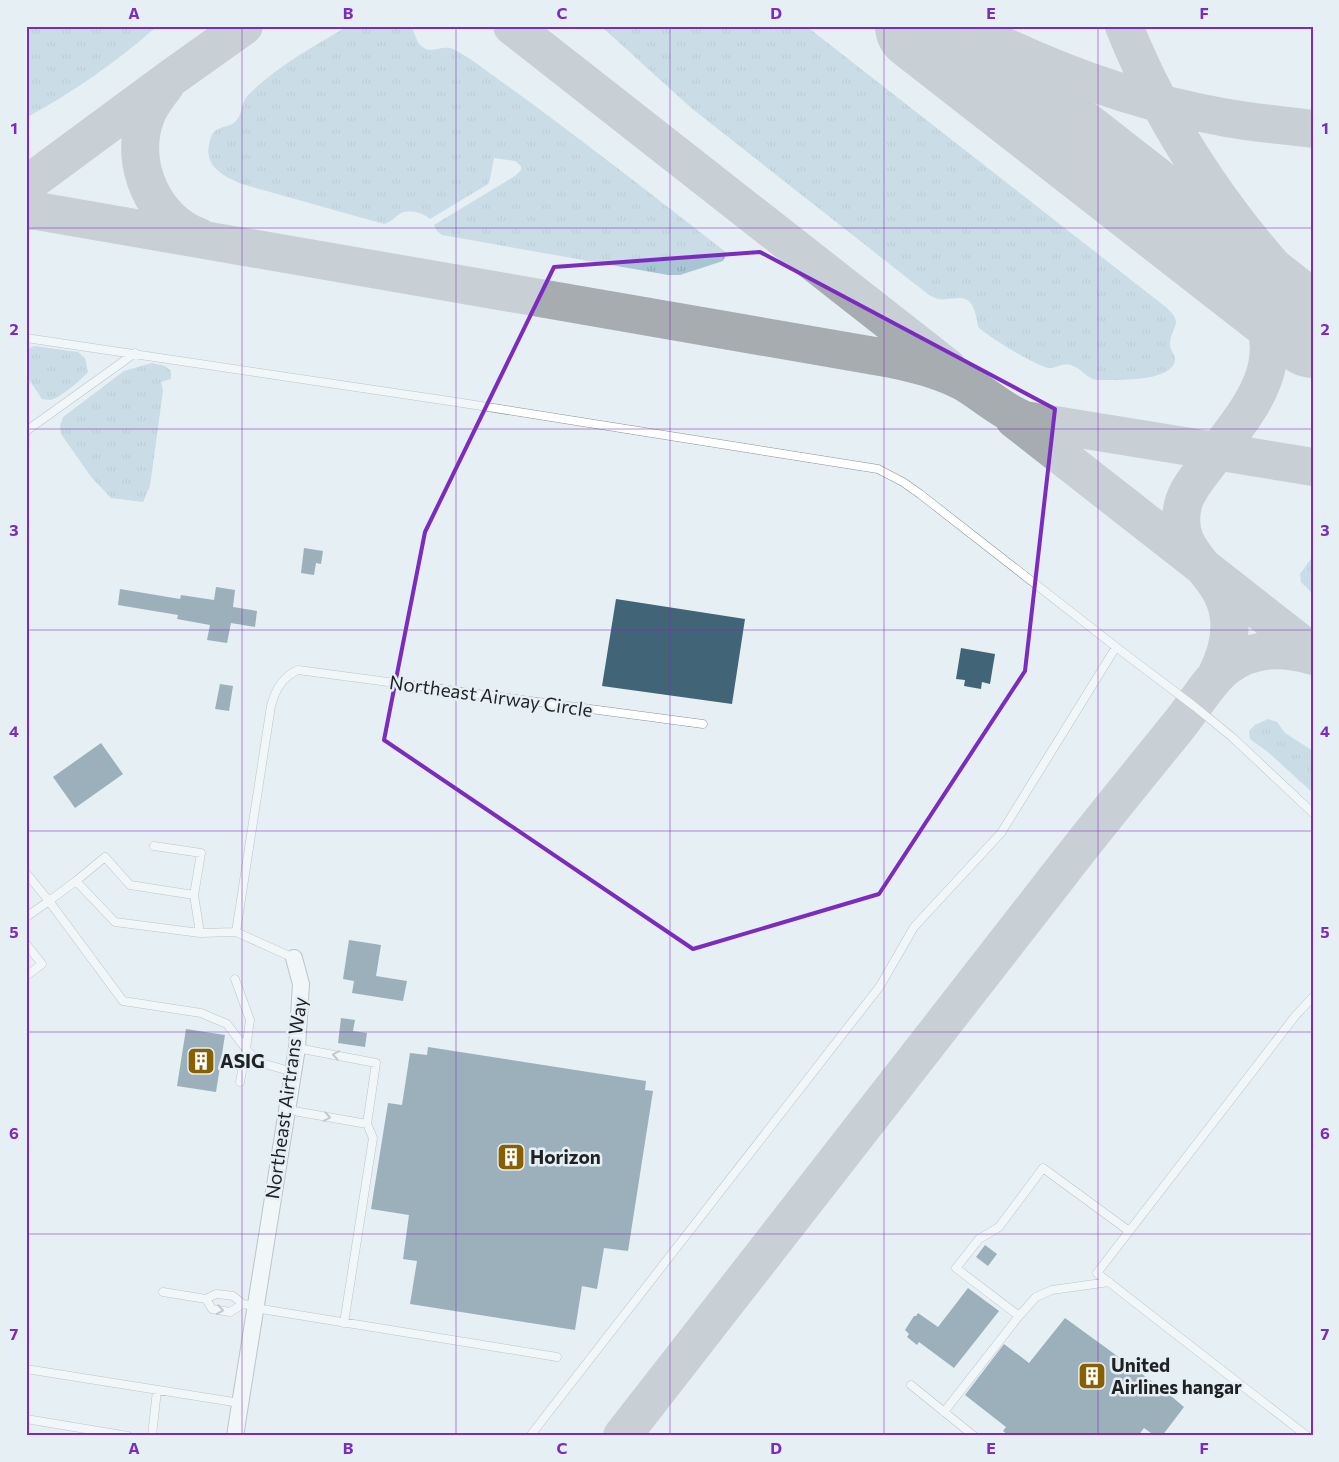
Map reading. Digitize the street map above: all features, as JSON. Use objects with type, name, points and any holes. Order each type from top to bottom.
[{"type":"street","name":"Northeast Airtrans Way","points":[[235,1436],[251,1306],[288,1110],[297,1048],[301,984],[294,958]]},
{"type":"lane","points":[[26,338],[135,353],[878,469],[909,486],[1194,706],[1313,813]]},
{"type":"lane","points":[[26,431],[135,353]]},
{"type":"lane","points":[[530,1436],[880,986],[914,927],[1001,832],[1116,647]]},
{"type":"lane","name":"Northeast Airway Circle","points":[[236,932],[271,706],[274,692],[288,674],[298,670],[703,724]]},
{"type":"lane","points":[[154,846],[200,853],[194,895],[200,934]]},
{"type":"lane","points":[[26,917],[50,901],[106,857],[130,884],[194,895]]},
{"type":"lane","points":[[26,873],[50,901],[123,1000],[201,1014],[227,1024],[258,1062],[293,1072]]},
{"type":"lane","points":[[76,881],[115,922],[200,934],[236,932]]},
{"type":"lane","name":"Northeast Airtrans Way","points":[[236,932],[294,958]]},
{"type":"lane","points":[[26,944],[42,964],[26,976]]},
{"type":"lane","points":[[235,979],[250,1020],[240,1082]]},
{"type":"lane","points":[[1307,1436],[1097,1273],[1296,1015],[1313,996]]},
{"type":"lane","points":[[297,1048],[376,1063],[367,1124],[373,1138],[344,1323]]},
{"type":"lane","points":[[288,1110],[367,1124]]},
{"type":"lane","points":[[1019,1316],[956,1268],[979,1239],[999,1227],[1043,1168],[1129,1231]]},
{"type":"lane","points":[[944,1412],[1036,1297],[1052,1290],[1109,1282]]},
{"type":"lane","points":[[164,1292],[206,1299],[216,1294],[233,1296],[251,1306],[556,1357]]},
{"type":"lane","points":[[206,1299],[212,1309],[230,1312],[251,1306]]},
{"type":"lane","points":[[26,1369],[240,1403]]},
{"type":"lane","points":[[911,1385],[974,1436]]},
{"type":"lane","points":[[152,1436],[157,1390]]},
{"type":"lane","points":[[26,1419],[128,1436]]},
{"type":"highlighted area","points":[[760,252],[1055,409],[1025,671],[879,894],[693,949],[384,740],[425,532],[554,267]]},
{"type":"green space","points":[[26,26],[157,26],[94,76],[26,118]]},
{"type":"green space","points":[[348,26],[410,26],[419,43],[424,48],[430,50],[450,48],[464,55],[579,139],[727,253],[723,261],[680,275],[668,275],[442,235],[437,231],[434,225],[515,176],[521,170],[521,166],[515,161],[494,158],[488,184],[430,219],[423,214],[410,211],[398,215],[384,224],[242,184],[217,170],[208,152],[210,139],[215,131],[231,125],[238,119],[248,95],[271,75]]},
{"type":"green space","points":[[601,26],[806,26],[1167,308],[1176,322],[1170,343],[1175,358],[1174,364],[1169,370],[1150,377],[1127,380],[1097,380],[1071,365],[1065,364],[1048,368],[1012,350],[978,327],[975,312],[970,302],[963,298],[939,299],[929,295],[690,107]]},
{"type":"green space","points":[[34,346],[78,352],[85,358],[88,372],[76,384],[54,399],[42,399],[26,375],[26,350]]},
{"type":"green space","points":[[152,363],[165,366],[171,371],[171,379],[161,382],[163,391],[150,486],[143,502],[111,498],[92,478],[61,434],[60,426],[63,417],[124,371]]},
{"type":"green space","points":[[1313,556],[1313,594],[1301,582],[1300,574]]},
{"type":"green space","points":[[1268,719],[1277,722],[1285,733],[1313,751],[1313,793],[1268,752],[1250,739],[1249,731],[1255,725]]},
{"type":"building","points":[[304,548],[323,551],[321,564],[316,563],[314,575],[301,573]]},
{"type":"building","points":[[216,587],[235,590],[233,607],[257,611],[255,627],[231,623],[227,643],[207,640],[210,625],[177,619],[178,615],[118,605],[120,589],[180,599],[181,595],[214,600]]},
{"type":"building","points":[[616,599],[745,619],[732,704],[602,686]]},
{"type":"building","points":[[961,648],[995,654],[990,684],[982,682],[981,689],[964,686],[965,680],[956,679]]},
{"type":"building","points":[[220,684],[233,686],[229,711],[215,709]]},
{"type":"building","points":[[101,743],[123,774],[75,808],[53,777]]},
{"type":"building","points":[[349,940],[381,945],[376,976],[407,981],[403,1001],[352,993],[354,981],[343,979]]},
{"type":"building","points":[[341,1018],[355,1020],[353,1031],[367,1033],[365,1047],[338,1043]]},
{"type":"building","name":"ASIG","points":[[186,1029],[225,1035],[216,1092],[177,1086]]},
{"type":"building","name":"Horizon","points":[[428,1047],[646,1081],[645,1090],[653,1091],[628,1251],[604,1248],[597,1289],[582,1286],[575,1330],[410,1304],[417,1261],[403,1259],[409,1215],[371,1209],[388,1103],[402,1105],[410,1053],[427,1055]]},
{"type":"building","points":[[985,1245],[997,1254],[988,1266],[976,1257]]},
{"type":"building","points":[[968,1288],[999,1311],[954,1368],[919,1342],[917,1345],[907,1337],[909,1334],[905,1330],[918,1313],[938,1327]]},
{"type":"building","name":"United Airlines hangar","points":[[1065,1318],[1164,1390],[1184,1407],[1162,1436],[1155,1436],[1144,1428],[1138,1436],[1009,1436],[1003,1431],[1006,1427],[965,1395],[1004,1344],[1029,1363]]},
{"type":"taxiway","points":[[26,185],[244,26]]},
{"type":"taxiway","points":[[512,26],[947,367]]},
{"type":"taxiway","points":[[963,26],[1025,56],[1121,92],[1155,102],[1222,117],[1313,129]]},
{"type":"taxiway","points":[[1124,26],[1160,103],[1204,177],[1256,246],[1313,309]]},
{"type":"taxiway","points":[[165,86],[151,105],[145,119],[141,136],[140,154],[143,172],[149,189],[169,218],[183,229],[199,237]]},
{"type":"taxiway","points":[[26,211],[37,211],[892,359],[929,368],[956,378],[1008,412],[1024,420],[1313,467]]},
{"type":"taxiway","points":[[1216,676],[1221,666],[1229,635],[1226,603],[1214,581],[1186,543],[1182,532],[1181,520],[1183,505],[1188,493],[1251,405],[1267,366],[1269,346],[1266,324],[1254,297],[1239,275]]},
{"type":"taxiway","points":[[1014,419],[1313,653]]},
{"type":"taxiway","points":[[622,1436],[1070,861],[1179,725],[1213,679],[1236,660],[1257,652],[1279,650],[1313,656]]},
{"type":"runway","points":[[921,26],[1313,332]]},
{"type":"place","name":"ASIG","points":[[201,1061]]},
{"type":"place","name":"Horizon","points":[[511,1157]]},
{"type":"place","name":"United Airlines hangar","points":[[1092,1376]]}]
